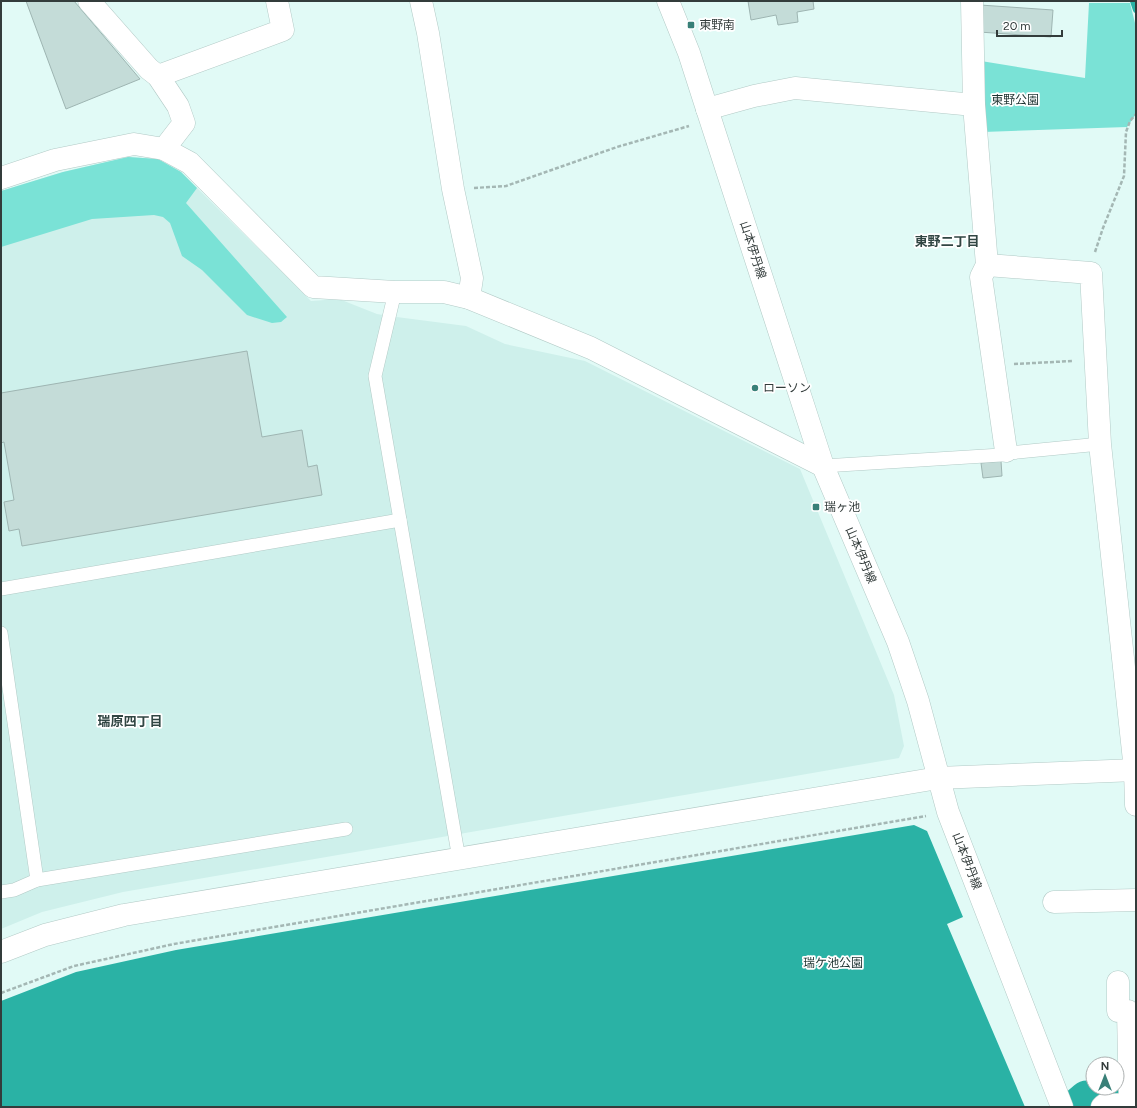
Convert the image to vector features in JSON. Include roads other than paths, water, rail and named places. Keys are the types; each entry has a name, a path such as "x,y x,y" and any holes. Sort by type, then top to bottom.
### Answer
{"street":[{"path":"89,1 149,69 158,76 178,106 184,123 164,149"},
{"path":"158,76 283,30 277,1"},
{"path":"421,1 428,32 453,189 472,278 469,298"},
{"name":"山本伊丹線","path":"668,1 688,53 709,115 823,466 898,642 918,701 948,812 1062,1107"},
{"path":"972,1 974,106 987,265 981,277 1006,451"},
{"path":"709,115 754,96 795,88 974,106"},
{"path":"1,178 55,160 134,144 164,149 190,163 313,287 395,292 444,292 469,298 591,348 823,466"},
{"path":"987,265 1091,273 1100,444 1136,770 1136,805"},
{"path":"1,952 45,935 124,915 938,778 1136,770"},
{"path":"1054,902 1136,900"},
{"path":"1102,1107 1104,1105 1132,1101 1128,1011 1118,1011 1118,982"}],"lane":[{"path":"395,292 375,376 459,859"},
{"path":"823,466 1001,455 1006,451 1009,453 1100,444"},
{"path":"1,589 400,520"},
{"path":"1,633 37,880"},
{"path":"1,892 14,890 37,880 346,829"}],"waterway":[{"path":"1133,1 1136,10"},
{"path":"1080,1107 1087,1100 1136,1099"}],"place":[{"name":"東野南","path":"691,25"},
{"name":"ローソン","path":"755,388"},
{"name":"瑞ヶ池","path":"816,507"}],"district":[{"name":"東野二丁目","path":"947,241"},
{"name":"瑞原四丁目","path":"130,721"}],"park label":[{"name":"東野公園","path":"1015,100"},
{"name":"瑞ケ池公園","path":"833,963"}]}
